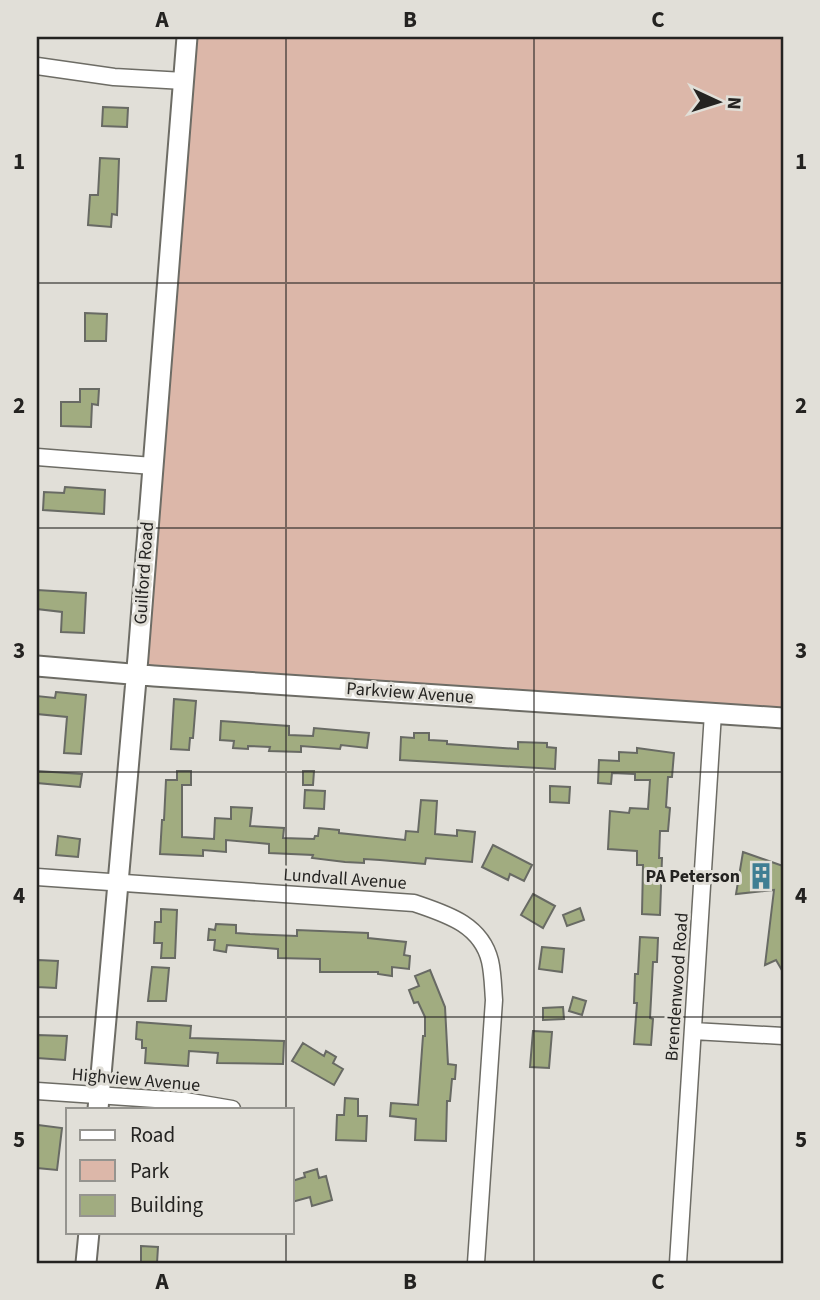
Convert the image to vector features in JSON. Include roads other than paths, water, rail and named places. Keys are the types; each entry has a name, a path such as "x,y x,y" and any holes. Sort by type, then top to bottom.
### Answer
{"street":[{"name":"Guilford Road","path":"98,1102 136,675 187,37"},
{"path":"37,66 114,77 184,81"},
{"path":"37,457 153,466"},
{"name":"Parkview Avenue","path":"37,666 783,718"},
{"name":"Brendenwood Road","path":"678,1263 713,713"},
{"name":"Lundvall Avenue","path":"37,877 414,903 451,915 478,935 490,960 494,1000 476,1263"},
{"path":"693,1031 783,1036"},
{"name":"Highview Avenue","path":"37,1091 98,1102 185,1101 226,1108"},
{"path":"86,1263 89,1234"}],"place":[{"name":"PA Peterson","path":"761,876"}]}
